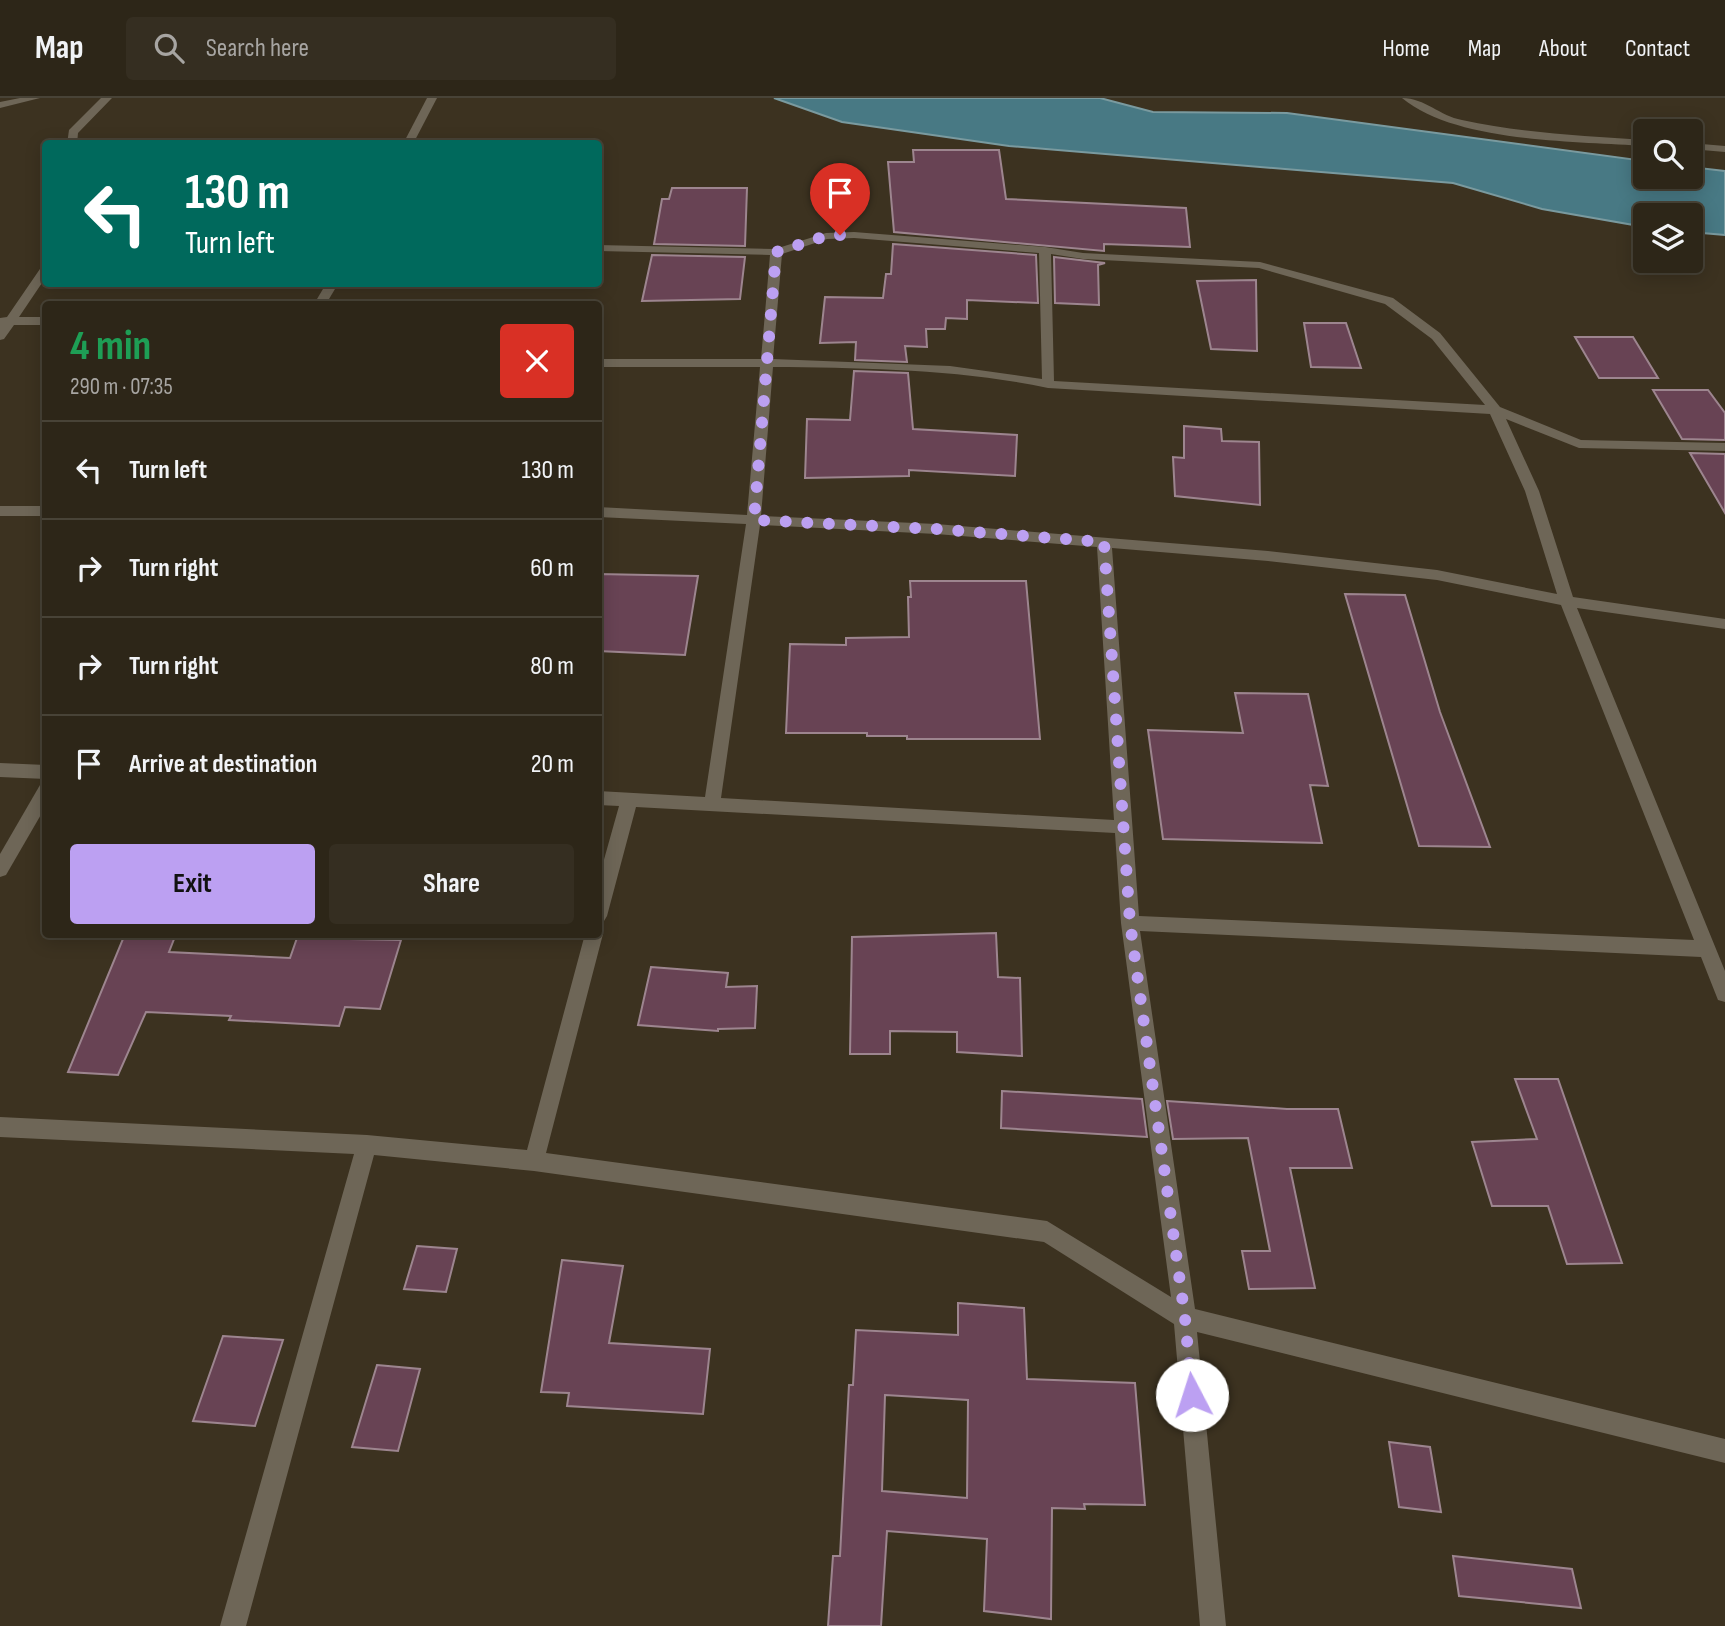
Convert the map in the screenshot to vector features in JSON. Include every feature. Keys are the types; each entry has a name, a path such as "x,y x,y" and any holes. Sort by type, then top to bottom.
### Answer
{"street":[{"path":"0,105 35,98"},
{"path":"72,140 73,132 107,98"},
{"path":"410,140 432,98"},
{"path":"1407,98 1455,122 1520,134 1633,142"},
{"path":"1703,147 1725,149"},
{"path":"602,248 776,252 826,236 854,234 1045,250 1083,256 1260,265 1389,301 1436,336 1495,410 1532,491 1567,601 1725,994"},
{"path":"1045,250 1048,384"},
{"path":"712,805 754,520 776,252"},
{"path":"0,336 6,321 42,273"},
{"path":"6,321 42,321"},
{"path":"602,363 768,362 956,368 1004,374 1048,384 1495,410 1579,444 1725,447"},
{"path":"0,511 42,511"},
{"path":"602,512 936,529 1268,556 1437,575 1567,601 1725,624"},
{"path":"1104,542 1130,923 1185,1318 1213,1626"},
{"path":"0,770 42,772"},
{"path":"0,870 42,797"},
{"path":"602,798 1124,827"},
{"path":"602,901 629,800"},
{"path":"1130,923 1707,949"},
{"path":"534,1161 593,938"},
{"path":"0,1127 368,1144 534,1161 1047,1232 1185,1318 1725,1451"},
{"path":"233,1626 368,1144"}],"water":[{"path":"774,98 1100,98 1153,112 1287,113 1633,159 1633,189 1703,189 1703,168 1725,171 1725,235 1703,233 1703,203 1633,203 1633,225 1542,209 1453,183 1009,146 842,122"}],"building":[{"path":"913,150 999,150 1006,199 1186,208 1190,247 1104,244 1104,251 894,232 888,162 914,162"},
{"path":"672,188 747,188 745,246 654,244 662,199 669,199"},
{"path":"893,244 1036,255 1038,303 967,300 967,319 946,318 945,329 926,329 927,347 905,346 907,362 855,360 856,342 820,343 825,297 883,298 886,274 891,274"},
{"path":"652,255 745,257 740,299 642,301"},
{"path":"1054,257 1105,263 1098,265 1099,305 1055,303"},
{"path":"1256,280 1257,351 1211,349 1197,281"},
{"path":"1304,323 1346,323 1361,368 1311,367"},
{"path":"1575,337 1633,337 1658,378 1599,378"},
{"path":"854,371 908,373 913,429 1017,435 1015,476 909,470 909,476 805,478 807,419 850,420"},
{"path":"1653,390 1708,390 1725,413 1725,440 1682,439"},
{"path":"1184,426 1221,429 1222,441 1259,442 1260,505 1175,496 1173,457 1184,458"},
{"path":"1690,453 1725,454 1725,513"},
{"path":"602,574 698,576 685,655 602,651"},
{"path":"910,581 1026,581 1040,739 907,739 907,736 867,736 867,733 786,733 790,644 846,645 846,638 909,637"},
{"path":"1345,594 1405,595 1440,712 1490,847 1419,846"},
{"path":"1235,693 1308,694 1328,786 1310,785 1322,843 1163,839 1148,730 1243,733"},
{"path":"996,933 998,977 1020,978 1022,1056 957,1052 957,1032 890,1031 890,1054 850,1054 852,937"},
{"path":"123,938 174,938 169,952 290,958 297,938 401,940 380,1009 345,1007 339,1026 229,1020 231,1016 146,1012 118,1075 68,1072"},
{"path":"651,967 728,973 726,987 757,986 755,1028 718,1031 638,1025"},
{"path":"1515,1079 1558,1079 1622,1263 1567,1264 1548,1206 1492,1206 1472,1142 1537,1139"},
{"path":"1002,1091 1142,1099 1147,1137 1001,1128"},
{"path":"1167,1101 1287,1109 1338,1109 1352,1168 1290,1168 1315,1288 1249,1289 1242,1251 1270,1251 1248,1138 1173,1139"},
{"path":"417,1246 457,1249 446,1292 404,1289"},
{"path":"562,1260 623,1266 609,1343 710,1349 703,1414 567,1406 569,1393 541,1392"},
{"path":"958,1303 1024,1308 1027,1379 1135,1383 1145,1505 1084,1504 1085,1509 1052,1508 1051,1619 984,1611 987,1539 887,1531 881,1626 828,1626 833,1556 840,1556 849,1385 853,1385 856,1330 958,1335","holes":["885,1395 968,1400 967,1498 882,1491"]},
{"path":"223,1336 283,1340 255,1426 193,1421"},
{"path":"377,1365 420,1369 398,1451 352,1447"},
{"path":"1389,1442 1430,1447 1441,1512 1399,1507"},
{"path":"1453,1556 1572,1569 1581,1608 1459,1596"}],"route":[{"path":"840,235 826,236 776,252 754,520 936,529 1104,542 1130,923 1185,1318 1192,1395"}]}
